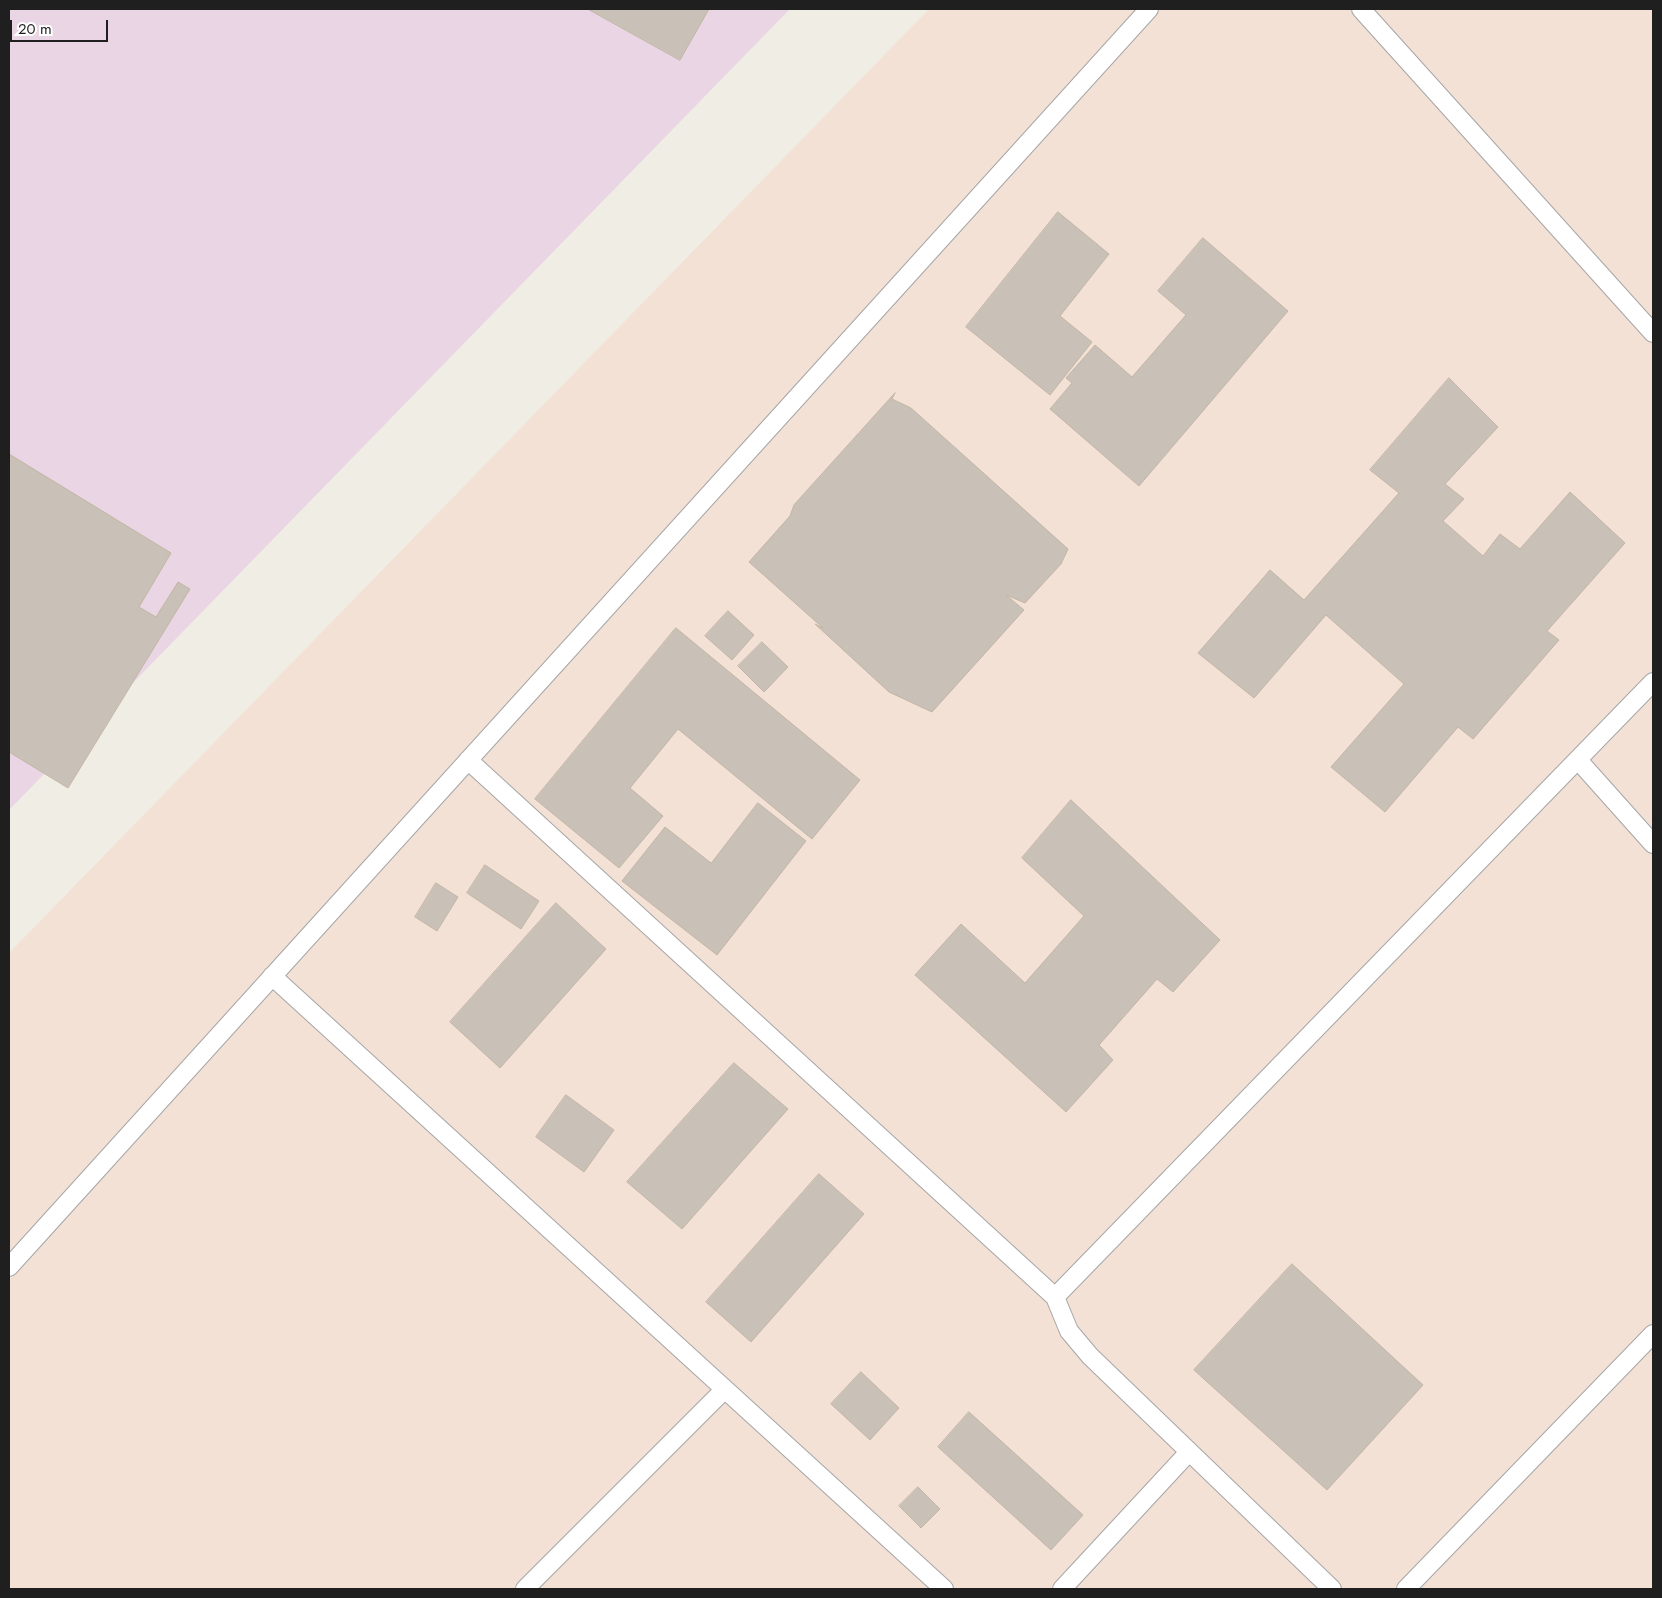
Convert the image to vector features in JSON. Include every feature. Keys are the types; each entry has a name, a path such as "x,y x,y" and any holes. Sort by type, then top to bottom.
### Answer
{"lane":[{"path":"9,1267 1149,9"},
{"path":"1361,9 1653,333"},
{"path":"1055,1297 1653,682"},
{"path":"468,760 1055,1297 1069,1331 1090,1356 1332,1589"},
{"path":"1578,760 1653,844"},
{"path":"272,976 944,1589"},
{"path":"1406,1589 1653,1334"},
{"path":"525,1589 725,1389"},
{"path":"1062,1589 1189,1452"}],"shaded area":[{"path":"9,9 790,9 9,810"},
{"path":"929,9 1653,9 1653,1589 9,1589 9,953"}],"building":[{"path":"588,9 709,9 680,60"},
{"path":"1058,212 1109,254 1060,316 1092,342 1050,395 966,327"},
{"path":"1203,238 1288,311 1139,486 1050,409 1072,383 1066,378 1095,345 1132,377 1186,315 1158,291"},
{"path":"1449,378 1498,427 1445,484 1464,499 1443,521 1483,556 1500,534 1520,549 1570,492 1625,543 1547,631 1559,640 1473,739 1458,727 1385,812 1331,767 1404,684 1326,615 1254,698 1198,653 1270,570 1304,600 1399,493 1370,470"},
{"path":"895,393 892,399 911,408 1068,549 1061,564 1025,603 1006,595 1024,610 932,712 889,692 815,624 823,628 749,562 790,516 794,505"},
{"path":"9,454 171,553 139,607 156,617 178,582 190,589 68,788 9,752"},
{"path":"728,611 754,635 732,660 705,636"},
{"path":"676,628 860,780 812,839 678,729 630,788 663,816 619,868 535,799"},
{"path":"762,642 788,667 764,692 738,666"},
{"path":"1071,800 1220,940 1173,992 1157,979 1099,1045 1113,1060 1066,1112 915,975 961,924 1025,983 1084,916 1022,858"},
{"path":"758,803 806,841 717,955 622,881 665,827 711,863"},
{"path":"485,865 539,901 521,929 467,893"},
{"path":"436,883 458,897 437,931 415,917"},
{"path":"556,903 606,949 500,1068 450,1022"},
{"path":"734,1063 788,1109 682,1229 627,1182"},
{"path":"566,1095 614,1130 584,1172 536,1137"},
{"path":"819,1174 864,1214 751,1342 706,1302"},
{"path":"1292,1264 1423,1385 1327,1490 1194,1370"},
{"path":"861,1372 899,1408 870,1440 831,1404"},
{"path":"969,1412 1083,1515 1051,1550 938,1447"},
{"path":"918,1487 940,1509 921,1528 899,1506"}]}
